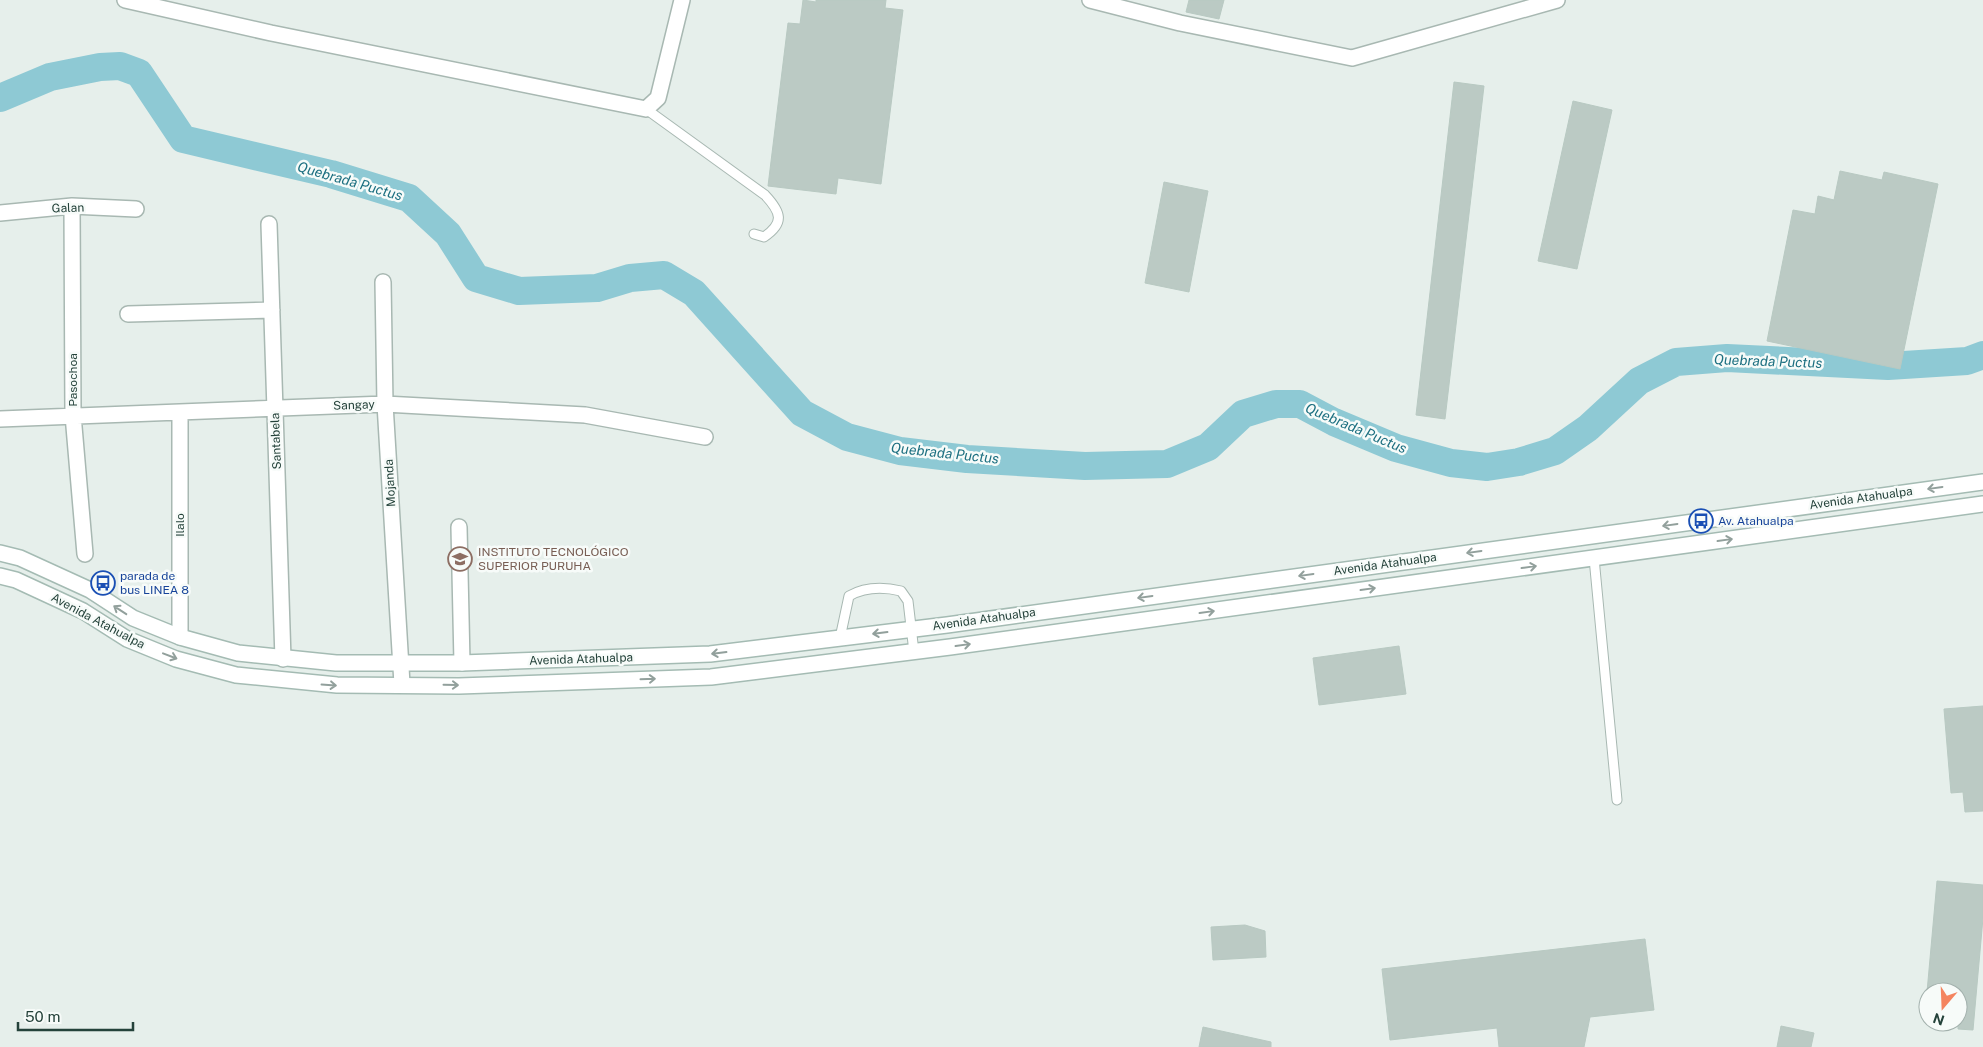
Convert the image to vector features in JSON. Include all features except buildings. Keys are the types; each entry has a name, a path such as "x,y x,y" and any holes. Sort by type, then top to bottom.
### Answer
{"main road":[{"path":"125,0 271,33 646,109 658,98 682,0"},
{"path":"1090,0 1180,23 1352,58 1557,0"},
{"name":"Galan","path":"0,212 72,206 136,209"},
{"name":"Pasochoa","path":"72,206 73,415 85,554"},
{"name":"Santabela","path":"269,224 283,659"},
{"name":"Mojanda","path":"383,282 385,404 402,684"},
{"path":"128,314 272,310"},
{"name":"Sangay","path":"0,419 73,415 180,414 385,404 585,414 705,437"},
{"name":"Ilalo","path":"180,414 180,637"},
{"name":"Avenida Atahualpa","path":"0,553 20,558 90,590 133,618 180,637 238,653 336,663 400,661 462,663 710,654 1069,608 1983,482"},
{"name":"Avenida Atahualpa","path":"0,576 16,580 84,611 127,639 176,659 227,673 282,682 337,685 402,684 458,686 712,677 914,652 1983,504"},
{"path":"1691,522 1693,544"},
{"path":"459,527 462,663"},
{"path":"1278,579 1281,602"},
{"path":"1069,608 1072,630"},
{"path":"829,662 833,639"},
{"path":"621,657 622,680"}],"lane":[{"path":"646,109 765,195 775,205 779,218 775,229 764,237 754,234"},
{"path":"1594,558 1617,800"},
{"path":"833,639 849,596 859,590 888,588 902,591 908,601 914,652"}],"waterway":[{"name":"Quebrada Puctus","path":"0,98 50,77 100,67 120,66 139,73 183,139 331,174 409,198 448,234 476,278 519,291 597,288 630,278 664,275 694,293 802,413 847,437 900,451 967,459 1085,466 1167,464 1208,447 1243,414 1276,404 1300,404 1334,422 1396,448 1451,463 1487,467 1519,462 1555,451 1588,428 1639,381 1676,362 1727,358 1888,366 1967,361 1983,355"}],"place":[{"name":"Av. Atahualpa","path":"1701,521"},
{"name":"INSTITUTO TECNOLÓGICO SUPERIOR PURUHA","path":"460,559"},
{"name":"parada de bus LINEA 8","path":"103,583"}]}
